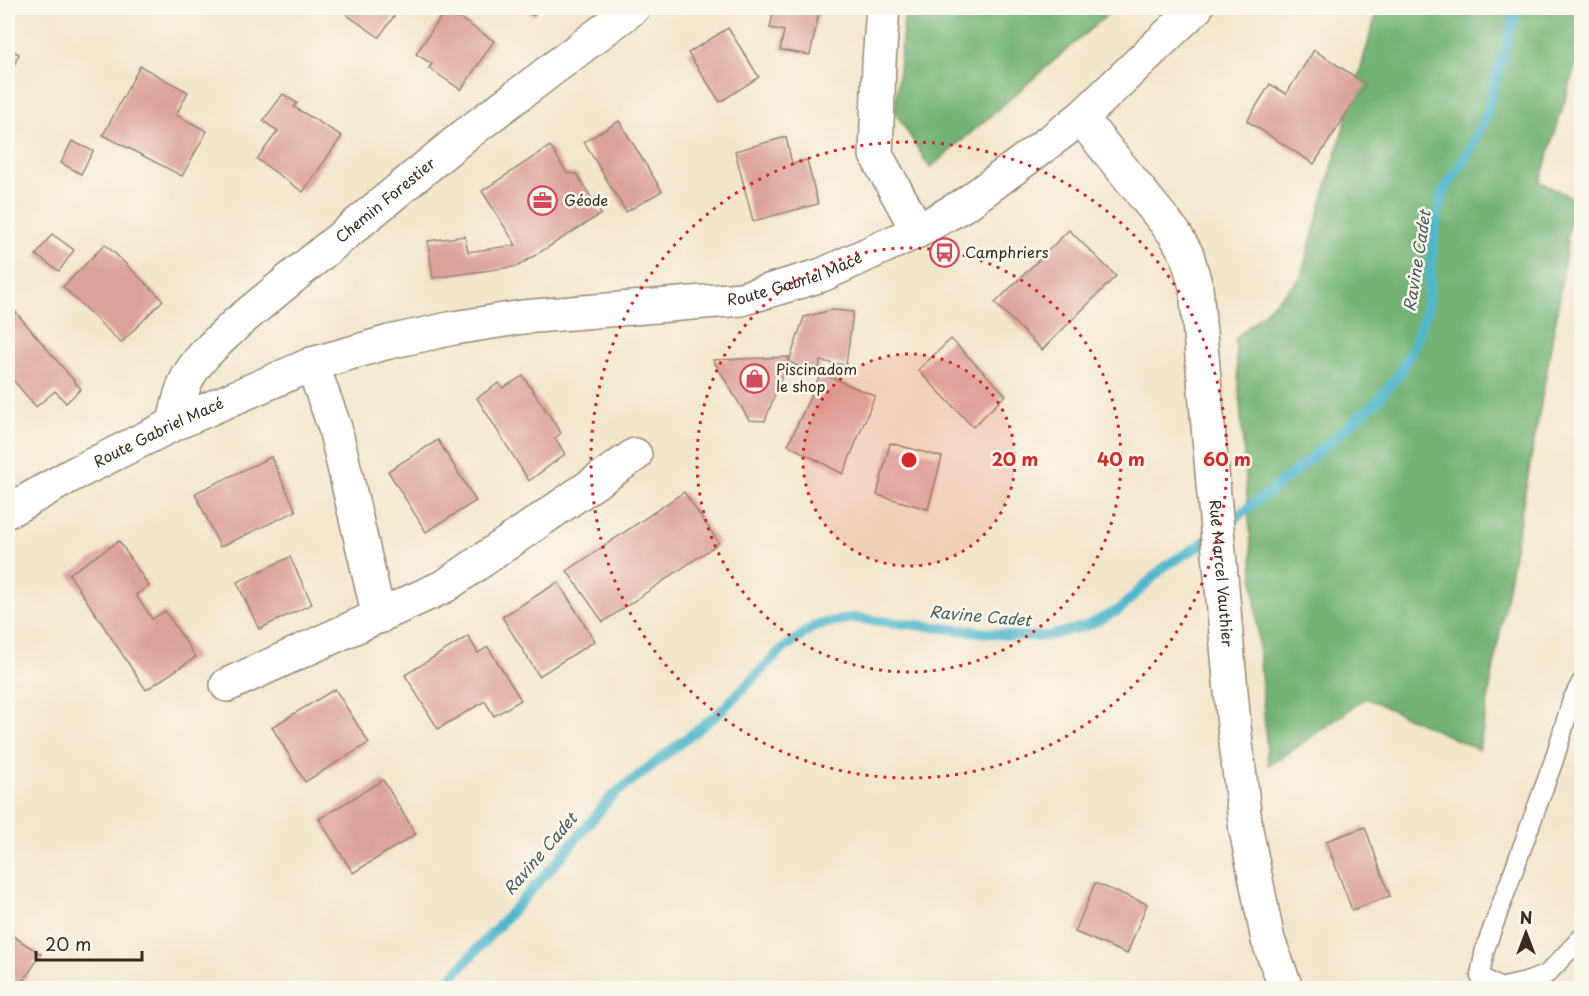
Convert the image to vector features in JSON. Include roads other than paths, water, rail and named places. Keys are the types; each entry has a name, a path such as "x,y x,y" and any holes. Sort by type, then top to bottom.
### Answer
{"street":[{"name":"Chemin Forestier","path":"174,424 187,378 206,353 237,323 464,136 633,8"},
{"path":"883,8 876,155 918,231"},
{"name":"Route Gabriel Macé","path":"8,512 70,476 174,424 312,364 411,337 454,328 523,317 741,299 822,274 918,231 967,203 1081,118 1196,8"},
{"name":"Rue Marcel Vauthier","path":"1081,118 1175,234 1187,255 1196,287 1234,726 1246,830 1268,940 1286,988"},
{"path":"312,364 334,428 379,617"},
{"path":"227,685 446,586 635,455"}],"lane":[{"path":"1581,681 1572,700 1554,760 1485,949 1480,976 1500,988 1547,974 1581,937"}],"waterway":[{"name":"Ravine Cadet","path":"442,988 555,864 611,797 719,713 779,652 816,625 852,618 1016,636 1048,636 1089,625 1119,610 1165,566 1199,546 1297,470 1376,402 1401,372 1415,343 1427,309 1434,232 1444,190 1463,162 1484,122 1510,31 1519,8"}],"place":[{"name":"Géode","path":"543,201"},
{"name":"Camphriers","path":"944,253"},
{"name":"Piscinadom le shop","path":"755,379"}]}
